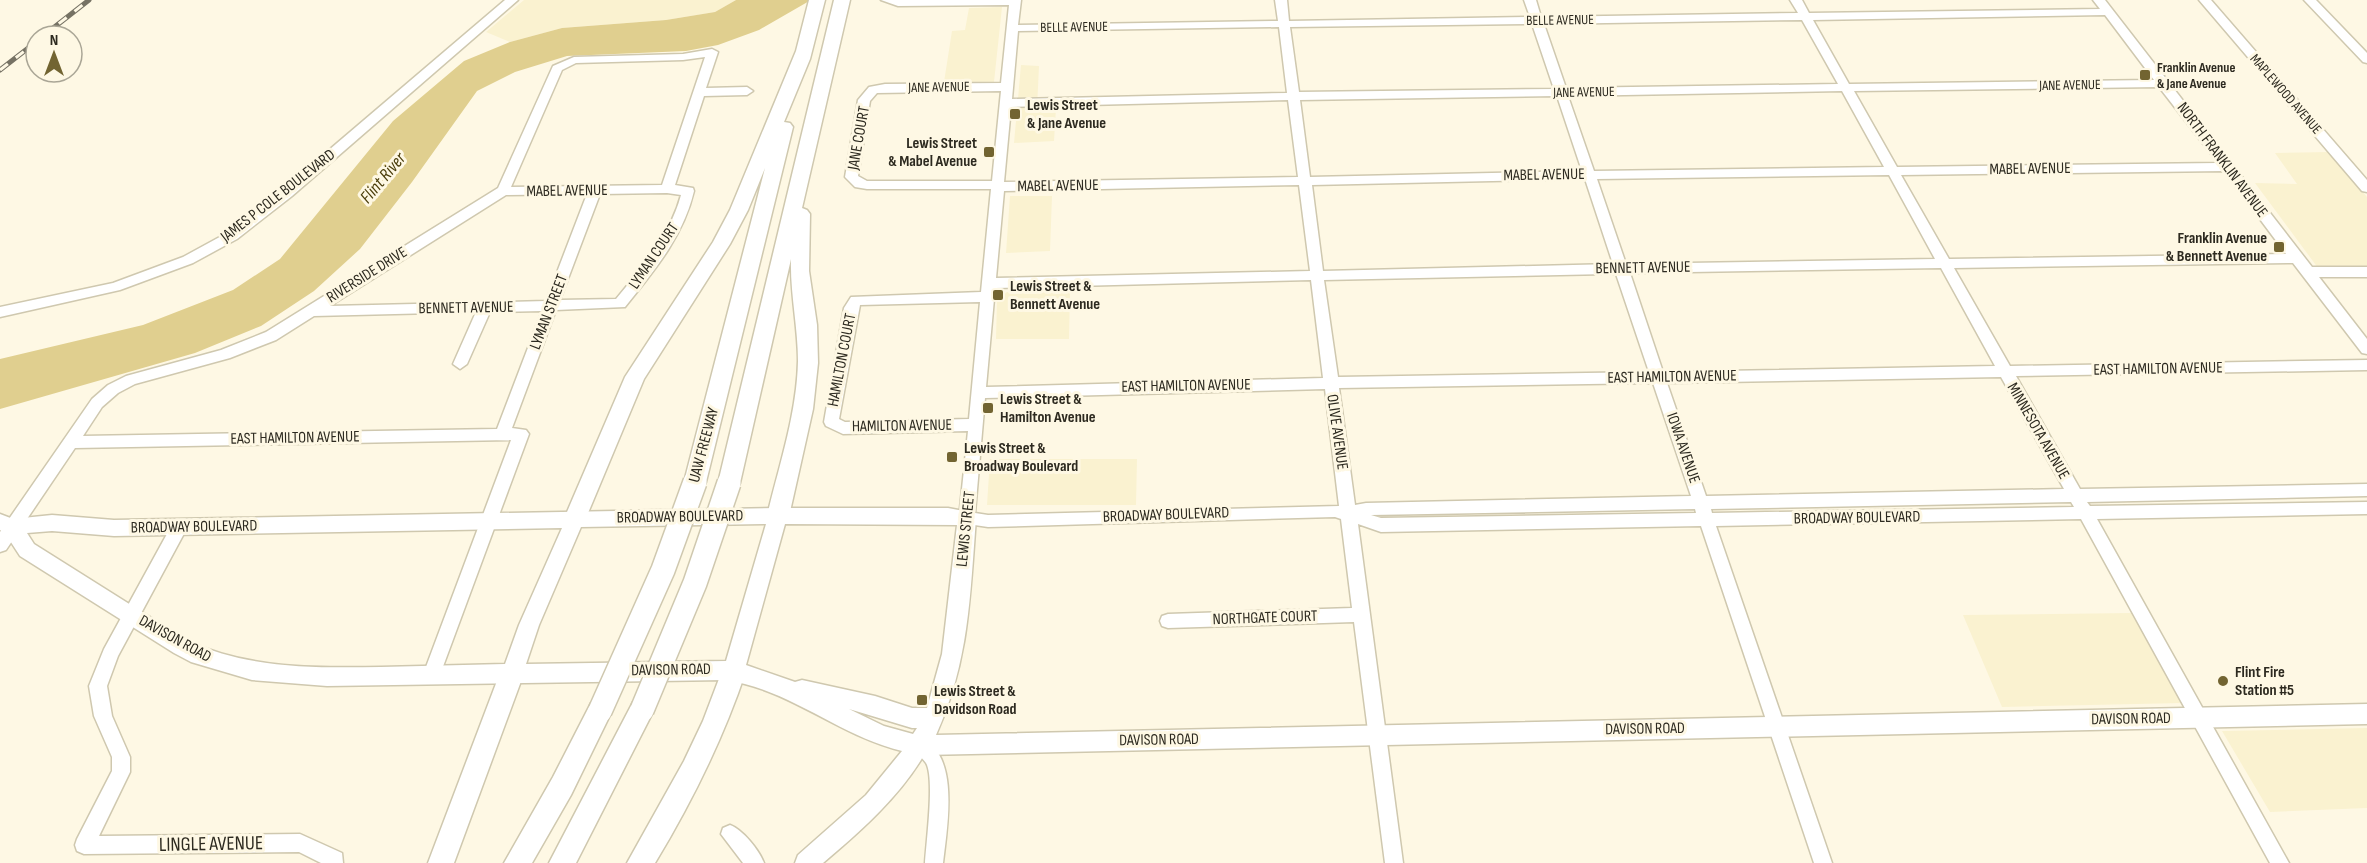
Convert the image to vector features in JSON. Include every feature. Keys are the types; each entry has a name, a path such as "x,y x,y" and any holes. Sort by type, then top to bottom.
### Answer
{"highway":[{"name":"UAW FREEWAY","path":"518,863 562,786 600,711 660,579 695,482 817,0"},
{"name":"UAW FREEWAY","path":"561,863 642,710 699,573 729,483 841,6"},
{"path":"574,519 635,377 721,244 739,210 807,39"},
{"path":"778,516 803,409 808,363 807,325 800,272 804,163"},
{"path":"640,863 692,771 734,671"},
{"path":"441,863 512,673"}],"main road":[{"name":"BROADWAY BOULEVARD","path":"6,524 52,523 90,528 179,528 778,516 967,518"},
{"path":"734,671 778,516"},
{"name":"LEWIS STREET","path":"806,863 872,806 897,777 934,718 944,691 952,658 967,518"},
{"path":"512,673 529,625 574,519"},
{"name":"DAVISON ROAD","path":"6,524 27,550 130,614 201,657 246,671 316,677 709,669 734,671 774,682 862,728 896,742 919,745 2367,714"},
{"path":"774,682 875,706 912,718 934,718"}],"street":[{"name":"JAMES P COLE BOULEVARD","path":"0,312 115,287 188,260 232,236 287,193 512,0"},
{"path":"886,0 898,3 1015,1"},
{"name":"OLIVE AVENUE","path":"1281,0 1394,863"},
{"name":"IOWA AVENUE","path":"1530,0 1824,863"},
{"name":"MINNESOTA AVENUE","path":"1796,0 2280,863"},
{"name":"NORTH FRANKLIN AVENUE","path":"2099,0 2367,349"},
{"name":"MAPLEWOOD AVENUE","path":"2205,0 2367,188"},
{"path":"2310,0 2367,60"},
{"name":"LEWIS STREET","path":"967,518 1015,1"},
{"name":"BELLE AVENUE","path":"1012,28 1284,22 2108,12"},
{"path":"503,191 557,68 565,63 585,58 683,57 712,52 667,189"},
{"name":"JANE AVENUE","path":"1005,103 1293,96 2163,83"},
{"name":"JANE AVENUE","path":"873,90 1007,87"},
{"name":"JANE COURT","path":"860,184 851,177 864,100 873,90"},
{"path":"698,92 747,91"},
{"name":"MABEL AVENUE","path":"860,184 997,186 1305,179 2229,167"},
{"name":"MABEL AVENUE","path":"503,191 667,189"},
{"name":"LYMAN COURT","path":"620,304 671,236 686,206 688,191 667,189"},
{"name":"LYMAN STREET","path":"502,434 595,190"},
{"name":"RIVERSIDE DRIVE","path":"0,545 6,524 97,403 113,389 131,380 225,354 271,336 503,191"},
{"name":"BENNETT AVENUE","path":"856,300 988,290 1316,274 2297,258"},
{"path":"2309,272 2367,272"},
{"name":"HAMILTON COURT","path":"831,422 851,308 856,300"},
{"name":"BENNETT AVENUE","path":"312,311 620,304"},
{"path":"460,364 485,307"},
{"name":"EAST HAMILTON AVENUE","path":"978,393 1330,383 2367,365"},
{"name":"HAMILTON AVENUE","path":"831,422 843,428 975,425"},
{"name":"EAST HAMILTON AVENUE","path":"69,442 521,434 487,521"},
{"name":"BROADWAY BOULEVARD","path":"1348,513 1366,509 2367,490"},
{"path":"1522,506 1527,524"},
{"name":"BROADWAY BOULEVARD","path":"967,518 988,520 1335,511 1382,525 1527,524 2367,508"},
{"path":"432,675 487,521"},
{"path":"130,614 179,528"},
{"name":"LINGLE AVENUE","path":"130,614 110,654 98,686 103,716 121,757 121,772 84,845 300,843 335,860"},
{"name":"NORTHGATE COURT","path":"1168,621 1363,615"},
{"path":"919,745 933,759 937,774 938,823 934,863"},
{"path":"730,834 755,863"}],"shaded area":[{"path":"524,0 736,0 715,12 666,20 562,28 510,42 486,32"},
{"path":"1002,7 994,82 944,82 952,31 965,30 969,8"},
{"path":"1021,65 1039,66 1037,108 1056,108 1054,141 1014,143"},
{"path":"2329,152 2367,197 2367,268 2318,268 2255,183 2297,184 2275,153"},
{"path":"1010,196 1052,196 1050,251 1006,253"},
{"path":"1070,291 1069,339 996,339 997,300 1007,292"},
{"path":"990,459 1137,459 1136,505 987,505"},
{"path":"2132,613 2183,703 2002,707 1963,615"},
{"path":"2367,728 2367,808 2270,812 2222,731"}],"water":[{"name":"Flint River","path":"736,0 811,0 759,30 718,45 686,51 567,56 515,72 477,91 412,182 360,249 314,291 261,326 195,353 0,409 0,359 143,325 233,290 280,259 393,121 464,61 510,42 562,28 666,20 715,12"}],"railway":[{"path":"58,24 89,0"},
{"path":"0,70 24,51"}],"place":[{"name":"Franklin Avenue & Jane Avenue","path":"2145,75"},
{"name":"Lewis Street & Jane Avenue","path":"1015,114"},
{"name":"Lewis Street & Mabel Avenue","path":"989,152"},
{"name":"Franklin Avenue & Bennett Avenue","path":"2279,247"},
{"name":"Lewis Street & Bennett Avenue","path":"998,295"},
{"name":"Lewis Street & Hamilton Avenue","path":"988,408"},
{"name":"Lewis Street & Broadway Boulevard","path":"952,457"},
{"name":"Flint Fire Station #5","path":"2223,681"},
{"name":"Lewis Street & Davidson Road","path":"922,700"}]}
